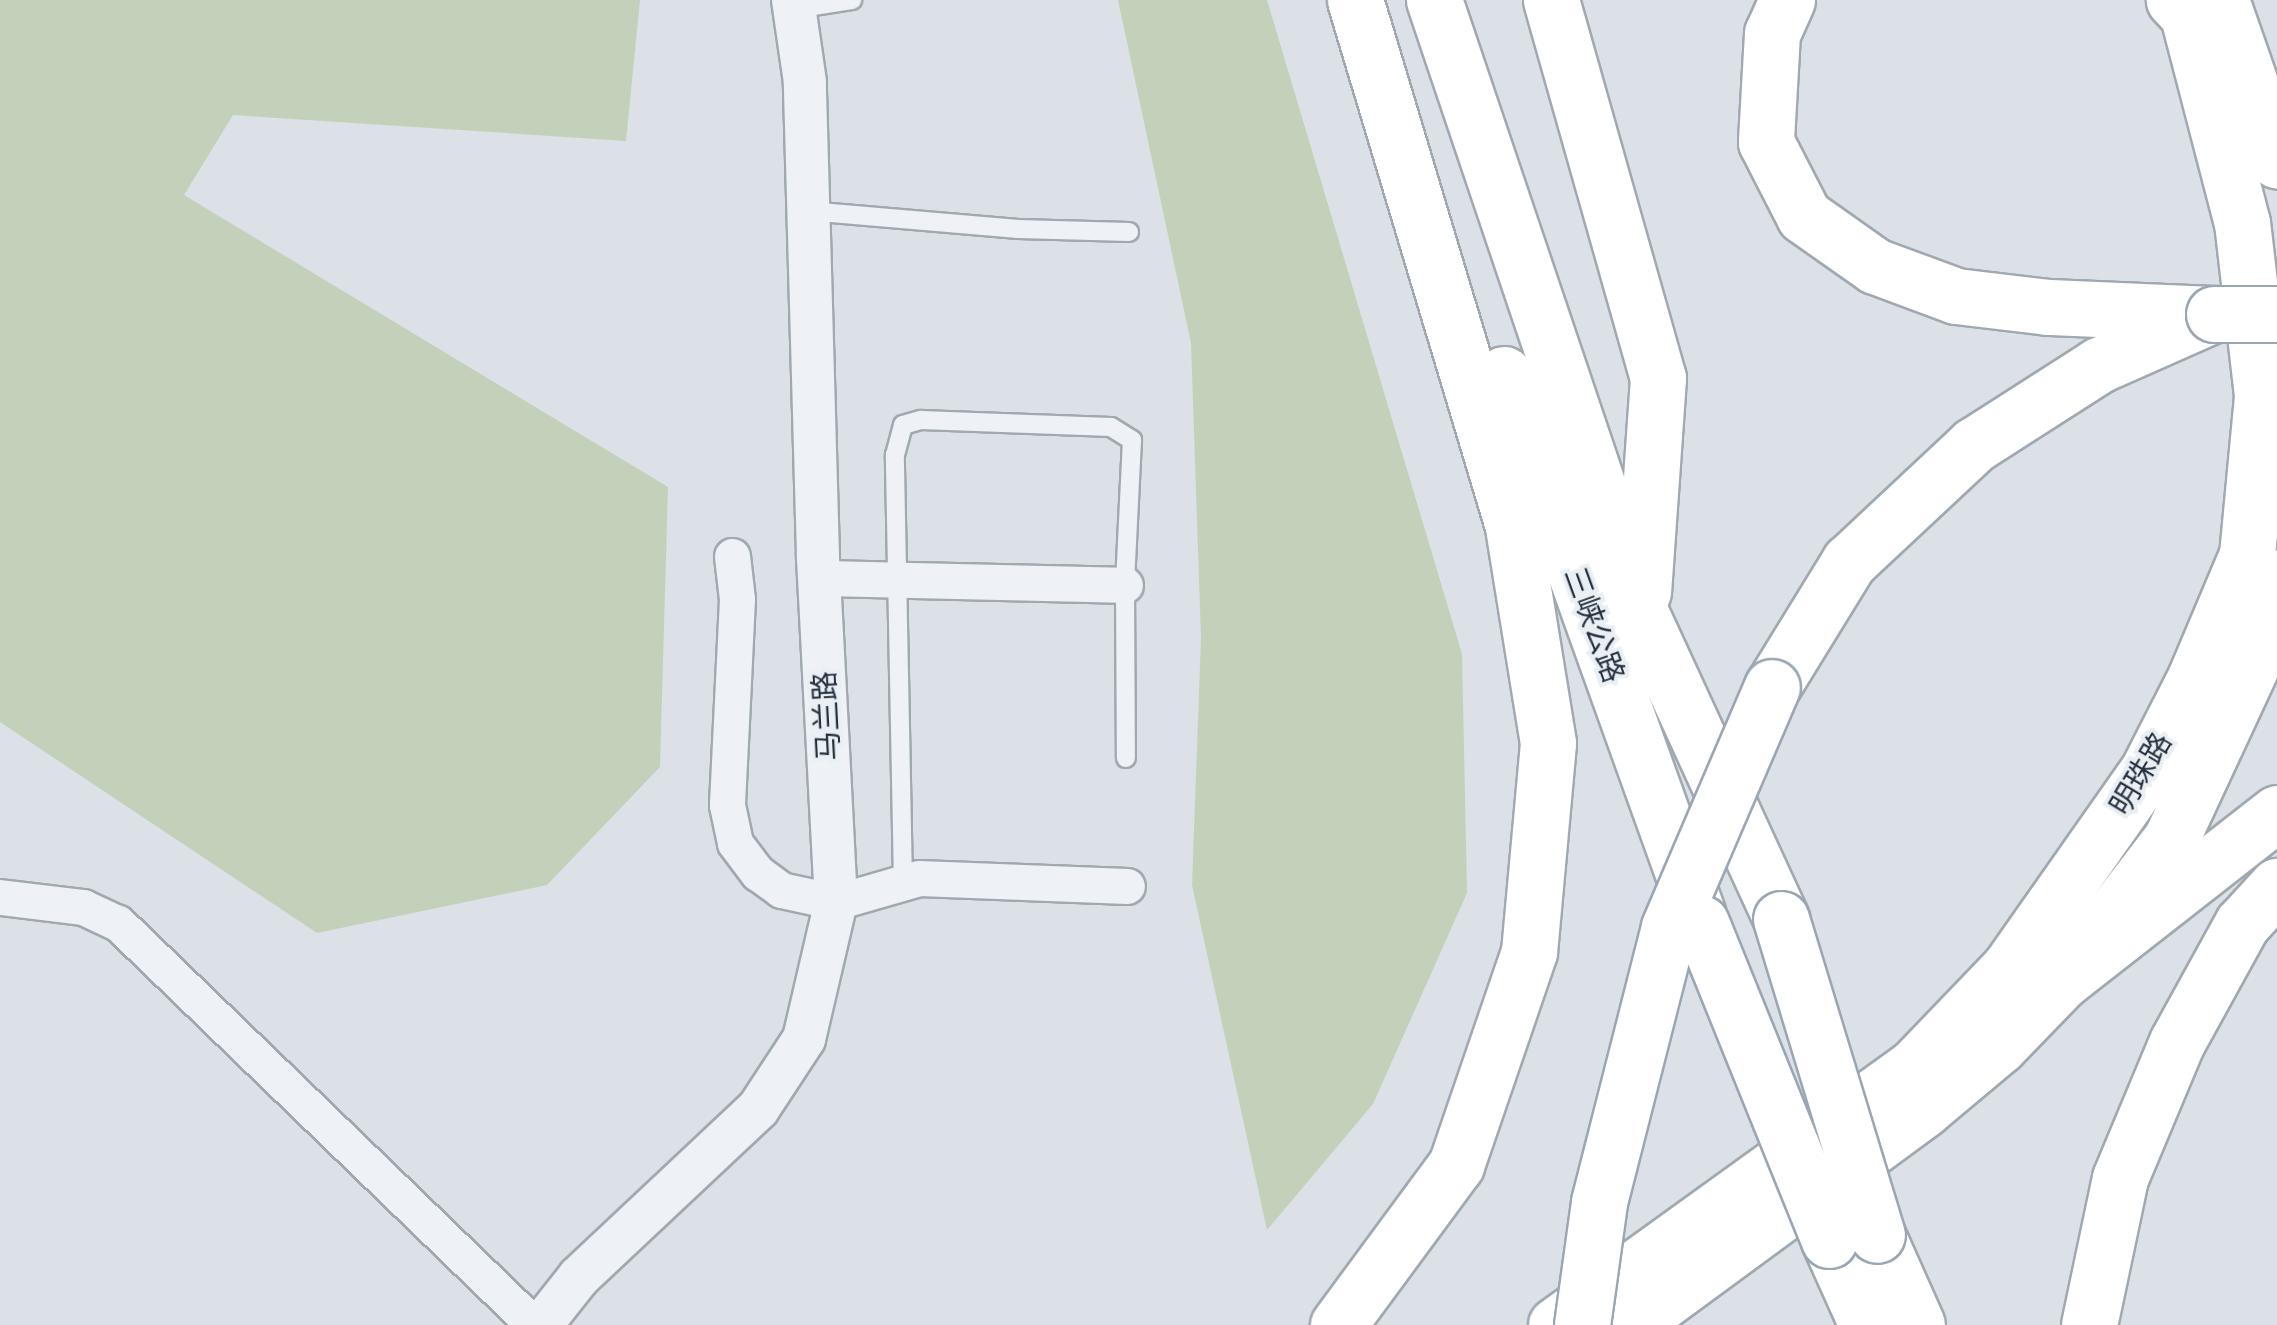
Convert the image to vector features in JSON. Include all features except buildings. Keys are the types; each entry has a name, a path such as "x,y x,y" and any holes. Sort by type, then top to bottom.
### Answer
{"main road":[{"path":"1338,1325 1456,1165 1529,952 1548,743 1514,526 1355,0"},
{"name":"三峡公路","path":"1385,0 1507,382 1701,923 1853,1238"},
{"name":"三峡公路","path":"1434,0 1641,614 1781,919 1853,1238"},
{"path":"1552,0 1658,378 1641,614"},
{"path":"1788,0 1772,33 1766,142 1804,216 1875,266 1956,296 2048,307 2277,314"},
{"path":"2191,4 2277,161"},
{"name":"明珠路","path":"1556,1325 1916,1066 2009,968 2147,772 2195,678 2247,555 2262,396 2242,223 2191,4"},
{"path":"1582,1325 1599,1202 1670,926 1772,688 1849,562 1974,445 2098,366 2214,314"},
{"path":"1630,1325 1925,1108 1999,1046 2062,981 2171,840 2270,626 2277,578"},
{"path":"2062,981 2277,813"},
{"path":"2090,1325 2120,1178 2177,1042 2242,924 2277,886"},
{"path":"1842,1325 1853,1238"},
{"path":"1853,1238 1867,1325"},
{"path":"1853,1238 1917,1325"}],"street":[{"name":"马兰路","path":"538,1325 579,1277 758,1109 804,1039 836,902 820,578 804,82 794,5"},
{"path":"732,556 738,599 727,805 735,843 758,873 781,890 836,902 919,878 1128,886"},
{"path":"820,578 1125,584"},
{"path":"0,897 83,908 118,923 538,1325"}],"lane":[{"path":"794,5 852,0"},
{"path":"808,211 1018,229 1129,232"},
{"path":"903,884 895,455 904,426 921,420 1112,427 1132,440 1125,584 1126,758"}],"green space":[{"path":"0,0 640,0 626,141 233,115 184,195 668,487 660,767 547,885 317,933 0,722"},
{"path":"1118,0 1267,0 1462,654 1467,893 1373,1104 1267,1230 1192,885 1201,638 1191,343"}]}
